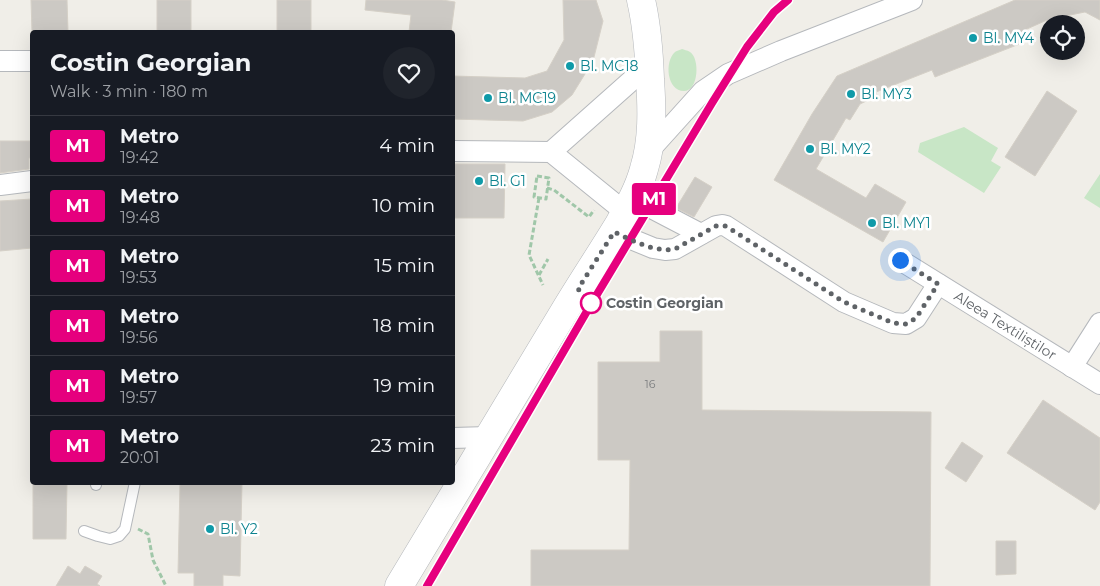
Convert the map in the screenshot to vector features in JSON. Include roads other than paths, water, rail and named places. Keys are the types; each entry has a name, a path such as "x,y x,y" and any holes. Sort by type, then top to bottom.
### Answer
{"main road":[{"path":"399,586 624,214 640,181 648,152 652,112 650,64 641,0"}],"street":[{"path":"648,152 703,91 728,74 781,51 912,0"},
{"path":"0,61 30,61"},
{"path":"551,152 650,64"},
{"path":"455,151 551,152 604,195 624,214 701,234"},
{"path":"0,185 30,182"},
{"name":"Aleea Textiliștilor","path":"624,214 653,248 665,250 675,249 716,226 726,226 844,302 893,323 906,324 916,318 938,284"},
{"name":"Aleea Textiliștilor","path":"900,260 1100,384"},
{"name":"Aleea Textiliștilor","path":"1072,367 1100,322"},
{"path":"455,438 488,438"}],"lane":[{"path":"84,531 110,539 119,536 125,530 134,485"}],"metro line":[{"name":"M1","path":"427,586 590,306 712,103 747,47 774,12 788,0"}],"place":[{"name":"Bl. MY4","path":"973,38"},
{"name":"Bl. MC18","path":"570,66"},
{"name":"Bl. MY3","path":"851,94"},
{"name":"Bl. MC19","path":"488,98"},
{"name":"Bl. MY2","path":"810,149"},
{"name":"Bl. G1","path":"479,181"},
{"name":"Bl. MY1","path":"872,223"},
{"name":"Costin Georgian","path":"591,303"},
{"name":"Bl. Y2","path":"210,529"}]}
